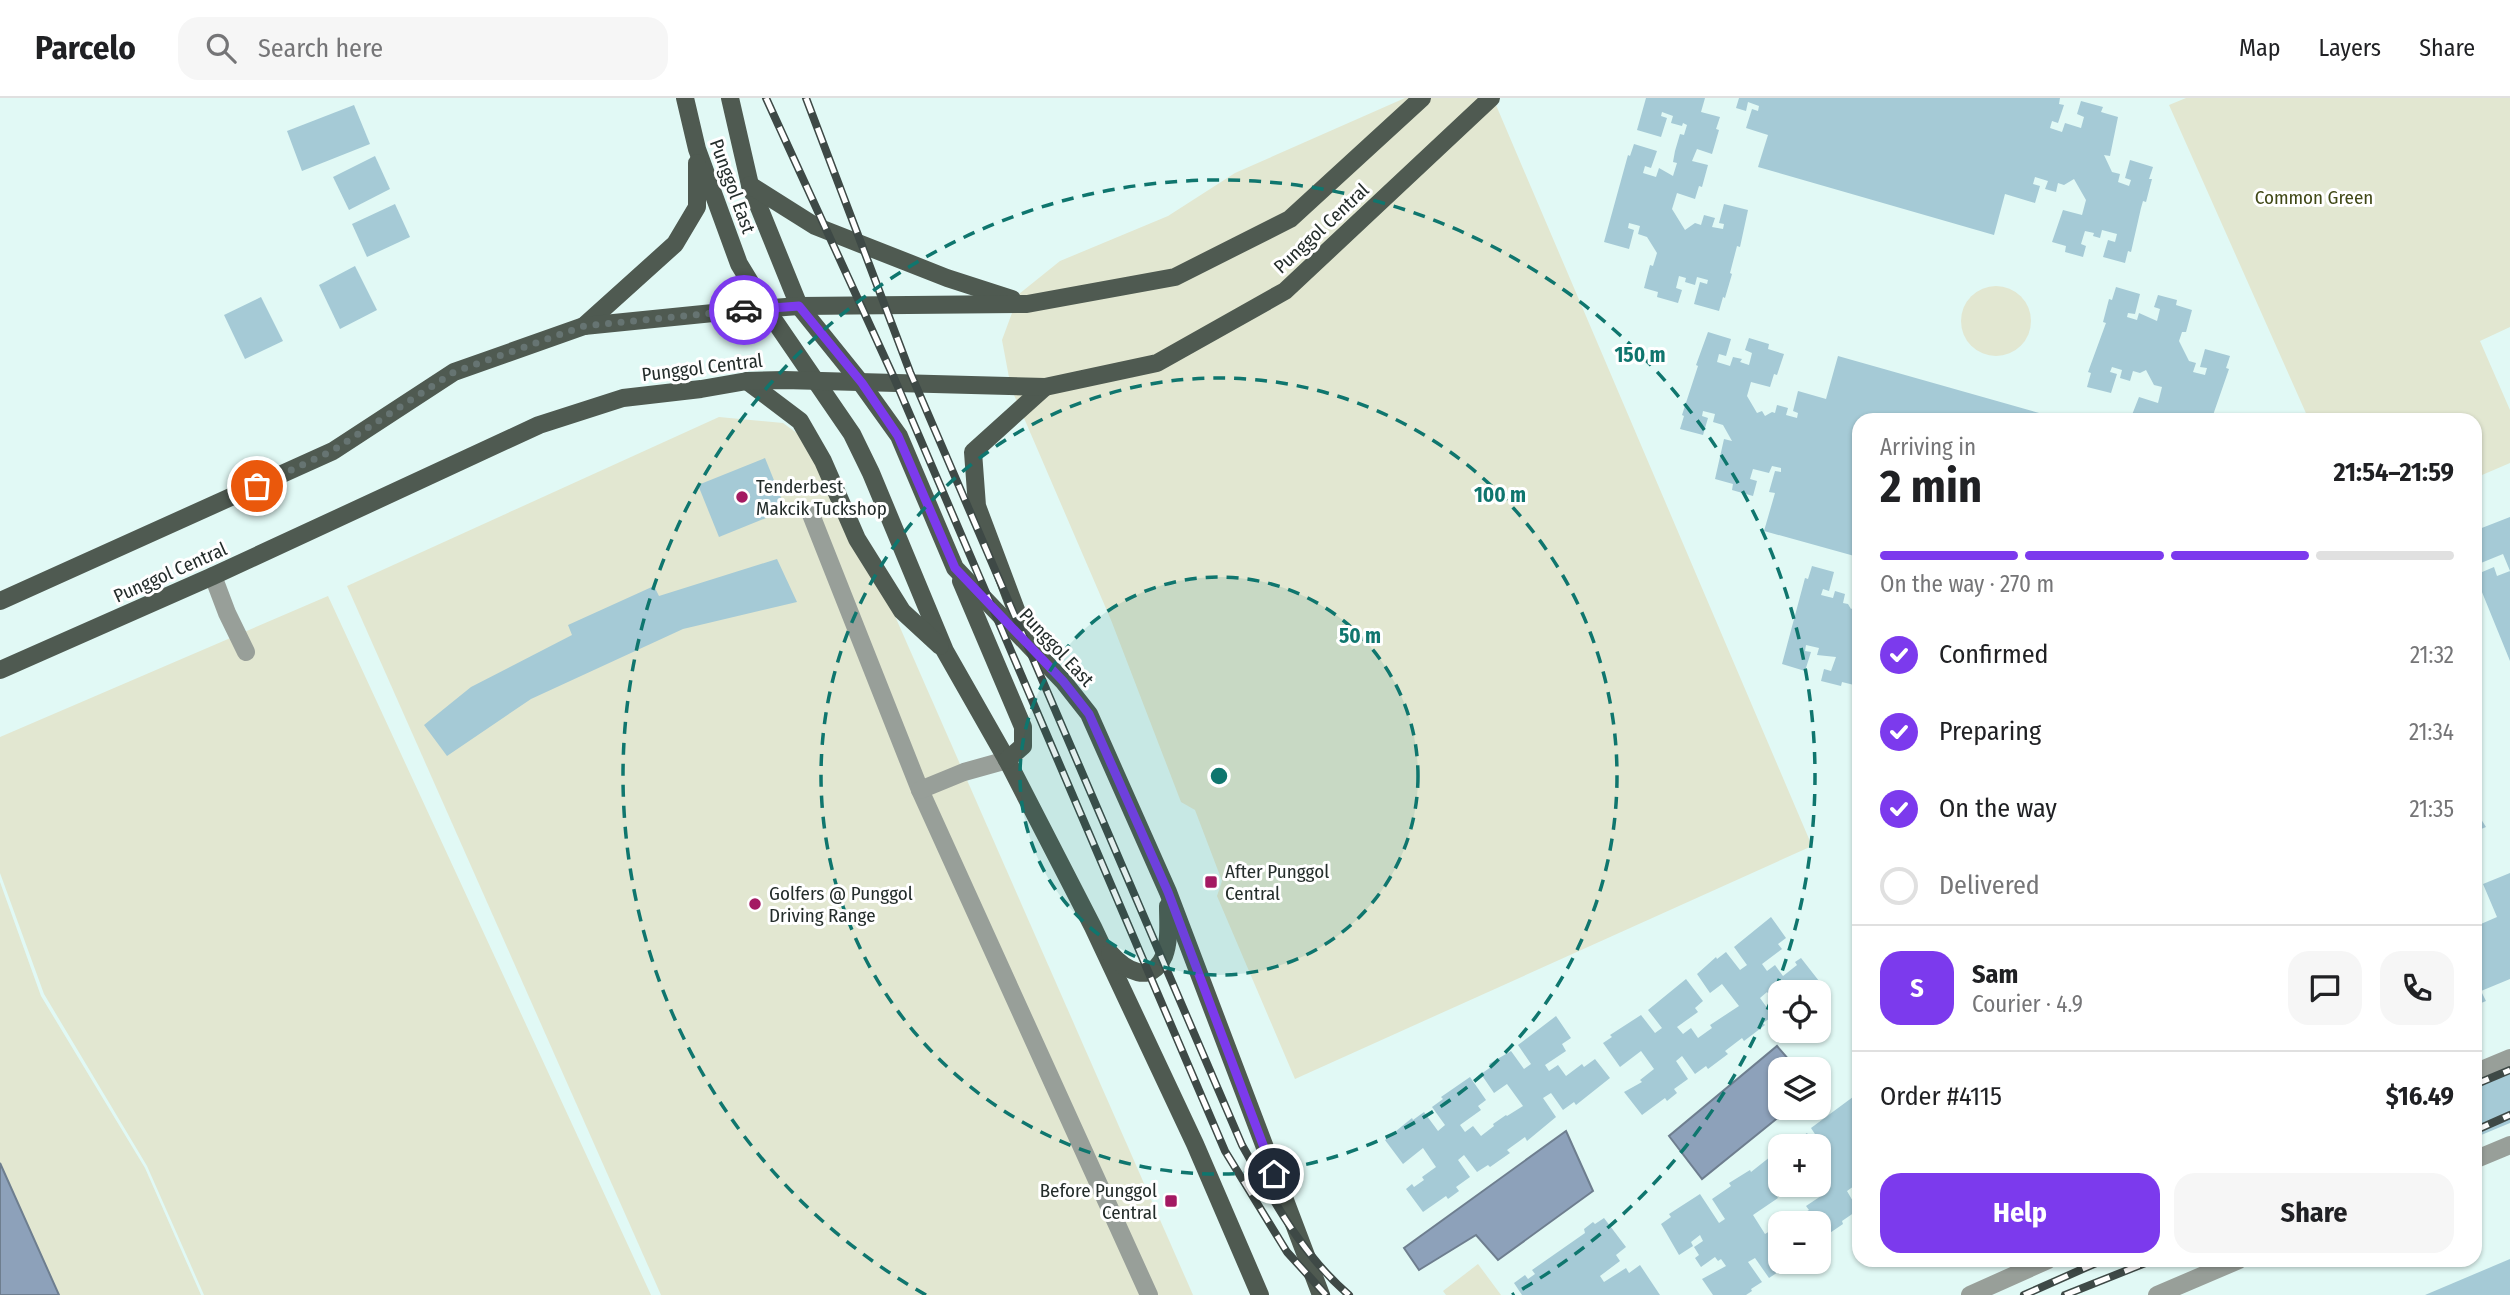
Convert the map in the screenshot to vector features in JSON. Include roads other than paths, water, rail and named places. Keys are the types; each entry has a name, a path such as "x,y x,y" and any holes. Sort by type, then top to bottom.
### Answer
{"main road":[{"name":"Punggol East","path":"685,98 696,149 739,264 767,310 852,434 872,473 945,650 1007,760 1093,927 1195,1144 1260,1295"},
{"name":"Punggol East","path":"730,98 750,185 799,306 862,383 898,436 955,568 1063,681 1089,714 1168,892 1321,1295"},
{"name":"Punggol Central","path":"0,601 332,451 454,372 584,326 799,306 1027,304 1175,277 1290,219 1422,98"},
{"name":"Punggol Central","path":"0,670 213,576 539,425 624,397 747,381 1045,387 1157,363 1285,290 1491,98"},
{"path":"584,326 675,244 697,206 696,149"},
{"path":"750,185 815,226 947,278 1027,304"},
{"path":"747,381 800,421 823,461 857,539 902,611 945,650"},
{"path":"1030,649 977,506 973,452 1045,387"},
{"path":"955,568 1023,727 1023,746 1007,760"},
{"path":"1093,927 1112,955 1128,971 1144,973 1154,969 1163,957 1169,935 1168,892"}],"street":[{"path":"810,512 920,790 1149,1295"},
{"path":"213,576 246,652"},
{"path":"920,790 964,772 1007,760"},
{"path":"2482,1070 2510,1058"},
{"path":"2482,1156 2510,1144"},
{"path":"1970,1295 2032,1267"},
{"path":"2157,1295 2223,1267"}],"water":[{"path":"1777,1046 1787,1057 1768,1057 1768,1120 1775,1120 1702,1179 1669,1136"},
{"path":"1566,1131 1593,1191 1498,1260 1476,1235 1419,1270 1404,1248"},
{"path":"0,1163 59,1295 0,1295"}],"railway":[{"path":"766,98 895,380 1225,1151 1287,1252 1326,1295"},
{"path":"806,98 910,372 1242,1145 1302,1244 1349,1295"},
{"path":"2482,1082 2510,1070"},
{"path":"2482,1127 2510,1115"},
{"path":"2024,1295 2087,1267"},
{"path":"2065,1295 2135,1267"}],"place":[{"name":"Tenderbest Makcik Tuckshop","path":"742,497"},
{"name":"After Punggol Central","path":"1211,882"},
{"name":"Golfers @ Punggol Driving Range","path":"755,904"},
{"name":"Before Punggol Central","path":"1171,1201"}],"park label":[{"name":"Common Green","path":"2314,197"}]}
